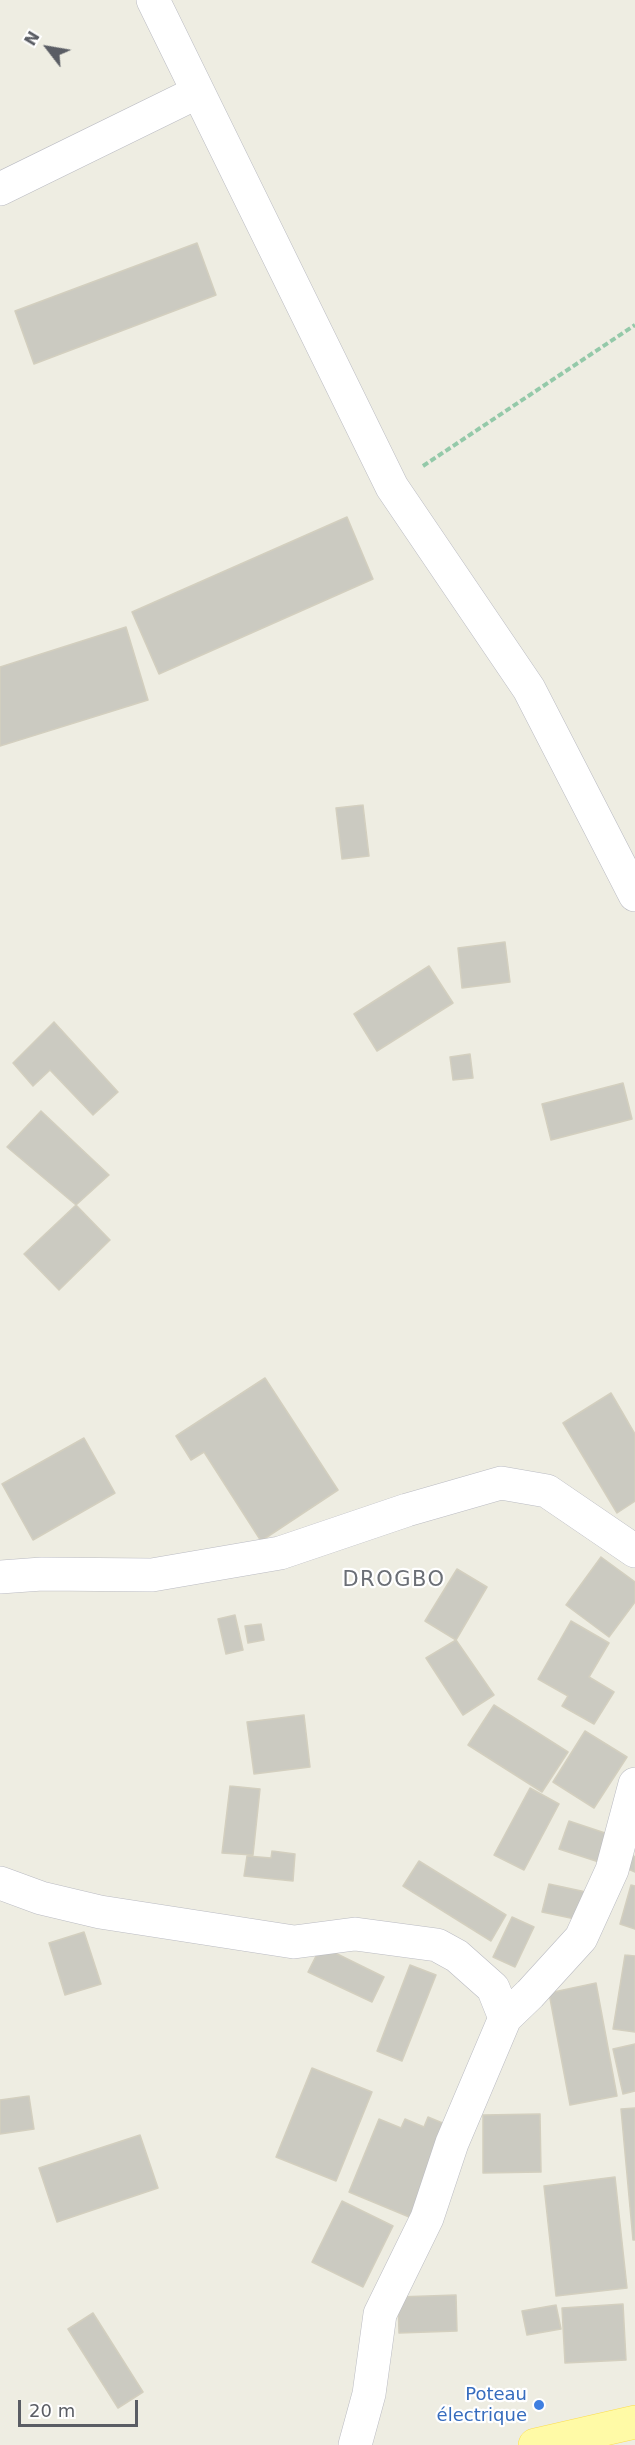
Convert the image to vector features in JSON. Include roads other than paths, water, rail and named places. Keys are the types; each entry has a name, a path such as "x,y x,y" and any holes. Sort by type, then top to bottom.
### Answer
{"main road":[{"path":"535,2445 635,2422"}],"street":[{"path":"153,0 392,487 530,689 635,895"},
{"path":"0,189 198,92"},
{"path":"0,1577 42,1574 152,1575 280,1553 406,1510 501,1483 547,1491 635,1551"},
{"path":"356,2445 369,2394 380,2314 426,2218 452,2143 505,2018 581,1938 612,1870 635,1784"},
{"path":"0,1883 41,1898 100,1912 294,1942 355,1934 437,1945 457,1956 493,1988 505,2018"}],"place":[{"name":"Poteau électrique","path":"539,2405"}],"district":[{"name":"DROGBO","path":"394,1581"}]}
